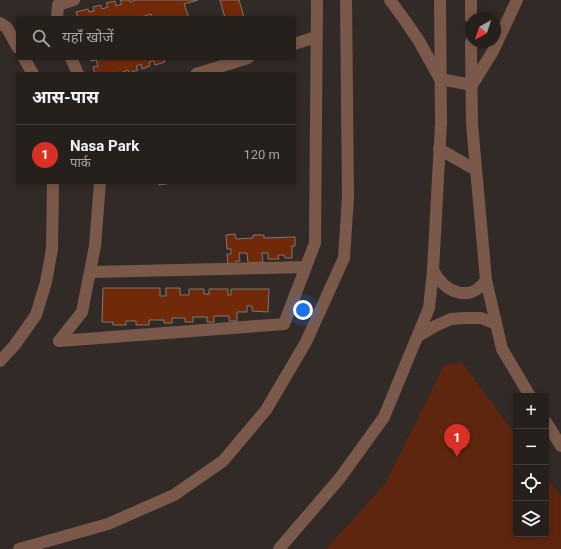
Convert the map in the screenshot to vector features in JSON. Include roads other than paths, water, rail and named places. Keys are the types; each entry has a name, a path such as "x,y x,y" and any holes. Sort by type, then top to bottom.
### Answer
{"street":[{"path":"57,16 58,5 74,0"},
{"path":"100,184 95,246 82,312 59,341 284,324 315,243 317,0"},
{"path":"19,549 108,524 174,495 223,461 266,410 306,342 344,258 348,197 346,0"},
{"path":"390,0 411,28 440,79 472,85"},
{"path":"279,549 340,478 384,417 429,308 433,270 441,122 440,0"},
{"path":"471,0 471,12"},
{"path":"472,85 493,51 517,0"},
{"path":"0,23 7,28 16,44"},
{"path":"296,43 316,37"},
{"path":"471,48 472,124 486,280 502,349 528,393"},
{"path":"25,60 32,72"},
{"path":"72,60 77,72"},
{"path":"202,72 242,60"},
{"path":"439,149 476,170"},
{"path":"0,361 14,346 36,315 46,282 52,249 53,184"},
{"path":"90,272 306,267"},
{"path":"433,270 435,275 450,290 459,293 475,291 482,286 486,280"},
{"path":"418,336 451,319 481,318 496,324"},
{"path":"549,427 561,446"}],"place":[{"name":"Nasa Park","path":"457,457"}]}
